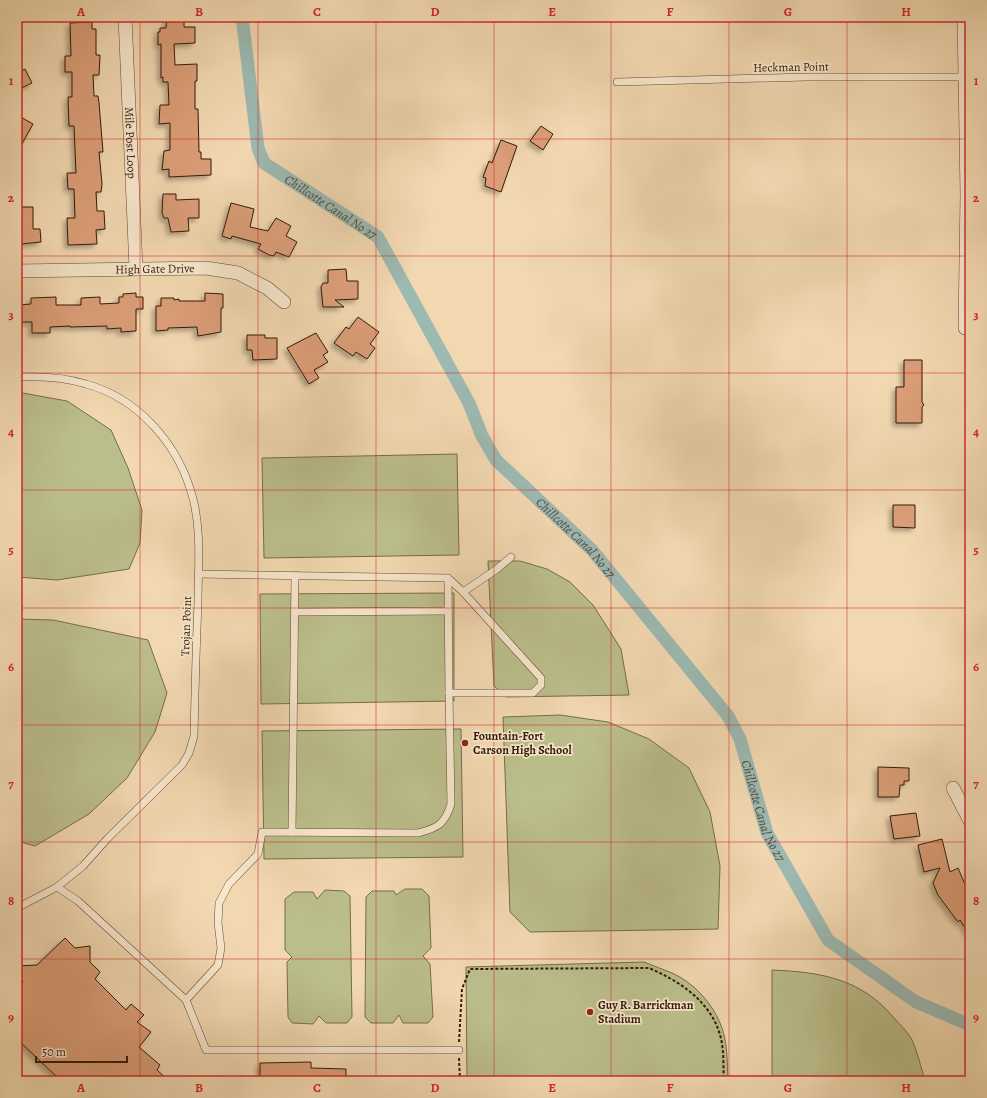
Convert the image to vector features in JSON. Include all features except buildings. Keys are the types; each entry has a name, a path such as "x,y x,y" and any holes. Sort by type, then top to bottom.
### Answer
{"street":[{"name":"Mile Post Loop","path":"125,17 136,268"},
{"path":"964,17 967,194 965,328"},
{"name":"High Gate Drive","path":"17,271 206,268 238,273 267,288 284,302"},
{"path":"953,788 970,821"}],"lane":[{"name":"Heckman Point","path":"617,82 806,77 965,77"},
{"name":"Trojan Point","path":"17,377 37,376 86,384 120,399 148,420 175,453 182,466 192,496 197,526 198,574 194,736 189,754 182,765 108,838 83,866 57,887 17,908"},
{"path":"463,592 497,569 511,557"},
{"path":"198,574 448,578 463,592 541,678 541,685 533,692 449,692"},
{"path":"292,832 295,575"},
{"path":"186,1000 218,965 221,948 218,922 219,903 229,884 258,854 262,832 418,833 434,829 447,819 451,804 448,578"},
{"path":"295,612 448,610"},
{"path":"57,887 78,901 186,1000 206,1050 459,1050"}],"path":[{"path":"460,1081 459,1050 462,989 470,969 649,968 671,978 688,989 703,1004 715,1022 722,1043 724,1081"}],"green space":[{"path":"17,392 67,401 111,430 128,468 142,510 140,543 129,569 57,580 17,577"},
{"path":"457,454 459,555 264,558 262,458"},
{"path":"488,561 520,561 547,569 570,582 593,605 621,649 629,695 506,697 494,686"},
{"path":"454,593 454,701 261,704 260,594"},
{"path":"17,619 53,620 148,640 167,693 155,732 127,778 89,814 35,846 17,841"},
{"path":"560,715 608,722 649,739 689,768 710,812 720,866 718,929 530,932 510,912 503,717"},
{"path":"461,729 463,857 264,859 262,731"},
{"path":"405,889 422,889 429,896 431,948 423,956 430,964 433,1017 428,1023 403,1023 399,1015 393,1023 371,1023 365,1017 366,897 372,891 394,891 396,895"},
{"path":"325,890 344,891 350,896 352,1017 347,1023 326,1023 319,1016 313,1024 292,1023 288,1017 287,962 292,957 285,950 285,899 294,892 313,892 317,899"},
{"name":"Guy R. Barrickman Stadium","path":"644,962 672,973 687,982 701,994 717,1015 723,1030 727,1052 728,1081 467,1081 466,967"},
{"path":"772,970 808,973 840,980 855,986 869,995 882,1005 909,1035 917,1053 925,1081 772,1081"}],"waterway":[{"name":"Chillcotte Canal No 27","path":"242,17 258,148 264,163 378,237 469,403 482,436 496,460 592,550 728,716 740,739 767,833 828,940 916,1002 970,1025"}],"place":[{"name":"Fountain-Fort Carson High School","path":"465,743"},
{"name":"Guy R. Barrickman Stadium","path":"590,1012"}]}
